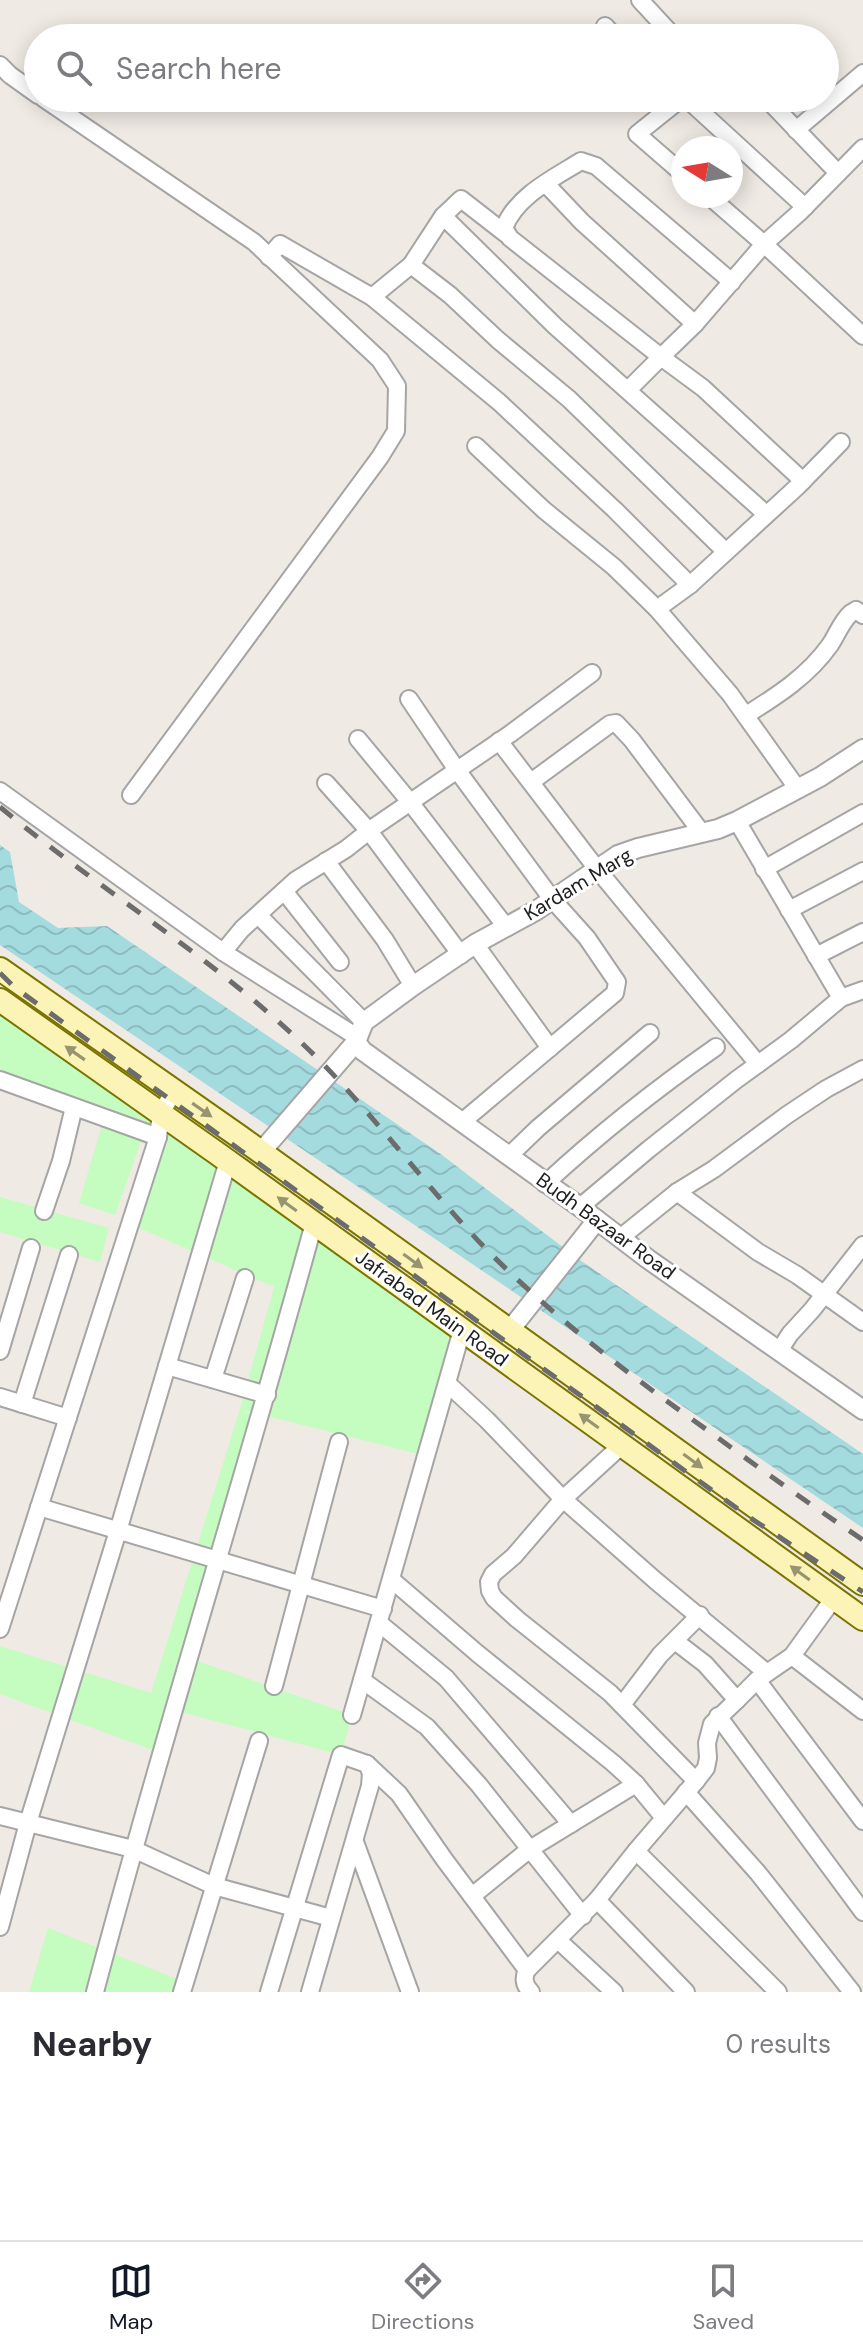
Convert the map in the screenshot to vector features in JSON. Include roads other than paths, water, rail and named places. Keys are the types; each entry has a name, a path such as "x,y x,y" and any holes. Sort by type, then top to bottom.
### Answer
{"main road":[{"name":"Jafrabad Main Road","path":"0,969 174,1090 863,1584"},
{"name":"Jafrabad Main Road","path":"0,1000 863,1619"}],"street":[{"path":"640,0 662,24"},
{"path":"0,65 24,85"},
{"path":"839,93 863,73"},
{"path":"64,112 254,242 380,360 397,386 396,431 380,457 131,795"},
{"path":"664,112 637,134 671,164"},
{"path":"695,112 805,207"},
{"path":"779,112 838,173"},
{"path":"796,130 817,112"},
{"path":"628,390 695,324 764,244 863,148"},
{"path":"506,234 504,228 512,212 581,161 589,162 732,282"},
{"path":"546,184 582,222 695,324"},
{"path":"372,297 411,265 443,216 461,199 703,388 803,481"},
{"path":"723,208 863,336"},
{"path":"443,216 555,326 766,514"},
{"path":"269,257 280,244 372,297 499,402 690,585"},
{"path":"411,265 569,399 725,551"},
{"path":"657,609 690,585 841,442"},
{"path":"476,446 544,510 614,567 657,609 746,715 797,788"},
{"path":"746,715 803,675 829,646 851,613 856,610 863,615"},
{"path":"223,952 242,929 296,880 346,849 592,673"},
{"path":"409,699 457,770 552,899 587,938 617,982 615,993 462,1122"},
{"path":"531,782 610,724 616,723 702,833"},
{"path":"358,739 506,927"},
{"path":"499,741 597,869 758,1064"},
{"name":"Kardam Marg","path":"261,1152 359,1034 413,986 468,949 618,855 737,821 820,777 863,749"},
{"path":"326,783 550,1048"},
{"path":"0,791 223,952 359,1034"},
{"path":"764,869 863,813"},
{"path":"737,821 841,998"},
{"path":"326,861 385,940 413,986"},
{"path":"789,910 863,871"},
{"path":"284,891 340,962"},
{"path":"258,915 359,1034"},
{"path":"816,956 863,932"},
{"path":"580,1207 841,998 863,990"},
{"path":"509,1156 650,1033"},
{"name":"Budh Bazaar Road","path":"359,1034 363,1051 863,1410"},
{"path":"545,1184 586,1146 664,1083 716,1047"},
{"path":"620,1238 677,1192 787,1115 863,1069"},
{"path":"0,1080 158,1137"},
{"path":"0,1629 158,1137 161,1114 174,1090"},
{"path":"44,1211 61,1161 74,1107"},
{"path":"0,1927 28,1823 228,1161"},
{"path":"677,1192 758,1252 863,1322"},
{"path":"510,1330 597,1220"},
{"path":"95,1992 133,1849 267,1395 314,1223"},
{"path":"779,1351 863,1245"},
{"path":"0,1351 31,1248"},
{"path":"22,1404 69,1255"},
{"path":"213,1379 245,1278"},
{"path":"352,1715 462,1330"},
{"path":"167,1366 267,1395"},
{"path":"448,1384 563,1499 656,1581 700,1615 762,1676 863,1821"},
{"path":"0,1397 68,1418"},
{"path":"274,1686 339,1442"},
{"path":"622,1445 563,1499 514,1556 493,1574 489,1582 490,1591 517,1619 622,1705 691,1786 852,1992"},
{"path":"39,1507 300,1584 381,1616 446,1678 571,1824"},
{"path":"392,1580 636,1784 664,1818"},
{"path":"531,1992 525,1983 527,1970 583,1916 706,1768 709,1732 718,1716 762,1676 792,1656 834,1598"},
{"path":"622,1705 651,1667 700,1615"},
{"path":"675,1641 705,1664 737,1700"},
{"path":"792,1656 863,1711"},
{"path":"362,1680 427,1727 479,1785 583,1916"},
{"path":"718,1716 863,1912"},
{"path":"182,1992 259,1741"},
{"path":"269,1992 341,1755 367,1764 399,1794 527,1970"},
{"path":"310,1992 370,1786 371,1773 367,1764"},
{"path":"472,1896 530,1849 636,1784"},
{"path":"0,1816 133,1849 214,1886 331,1918"},
{"path":"355,1842 410,1992"},
{"path":"636,1851 778,1992"},
{"path":"597,1900 686,1992"},
{"path":"559,1941 614,1992"}],"water":[{"path":"0,845 10,852 19,902 58,928 107,926 442,1155 577,1258 863,1454 863,1528 0,945"}],"railway":[{"path":"0,807 221,974 291,1033 344,1087 468,1230 520,1282 572,1327 653,1391 863,1540"},
{"path":"0,973 14,987 749,1517 863,1592"}]}
